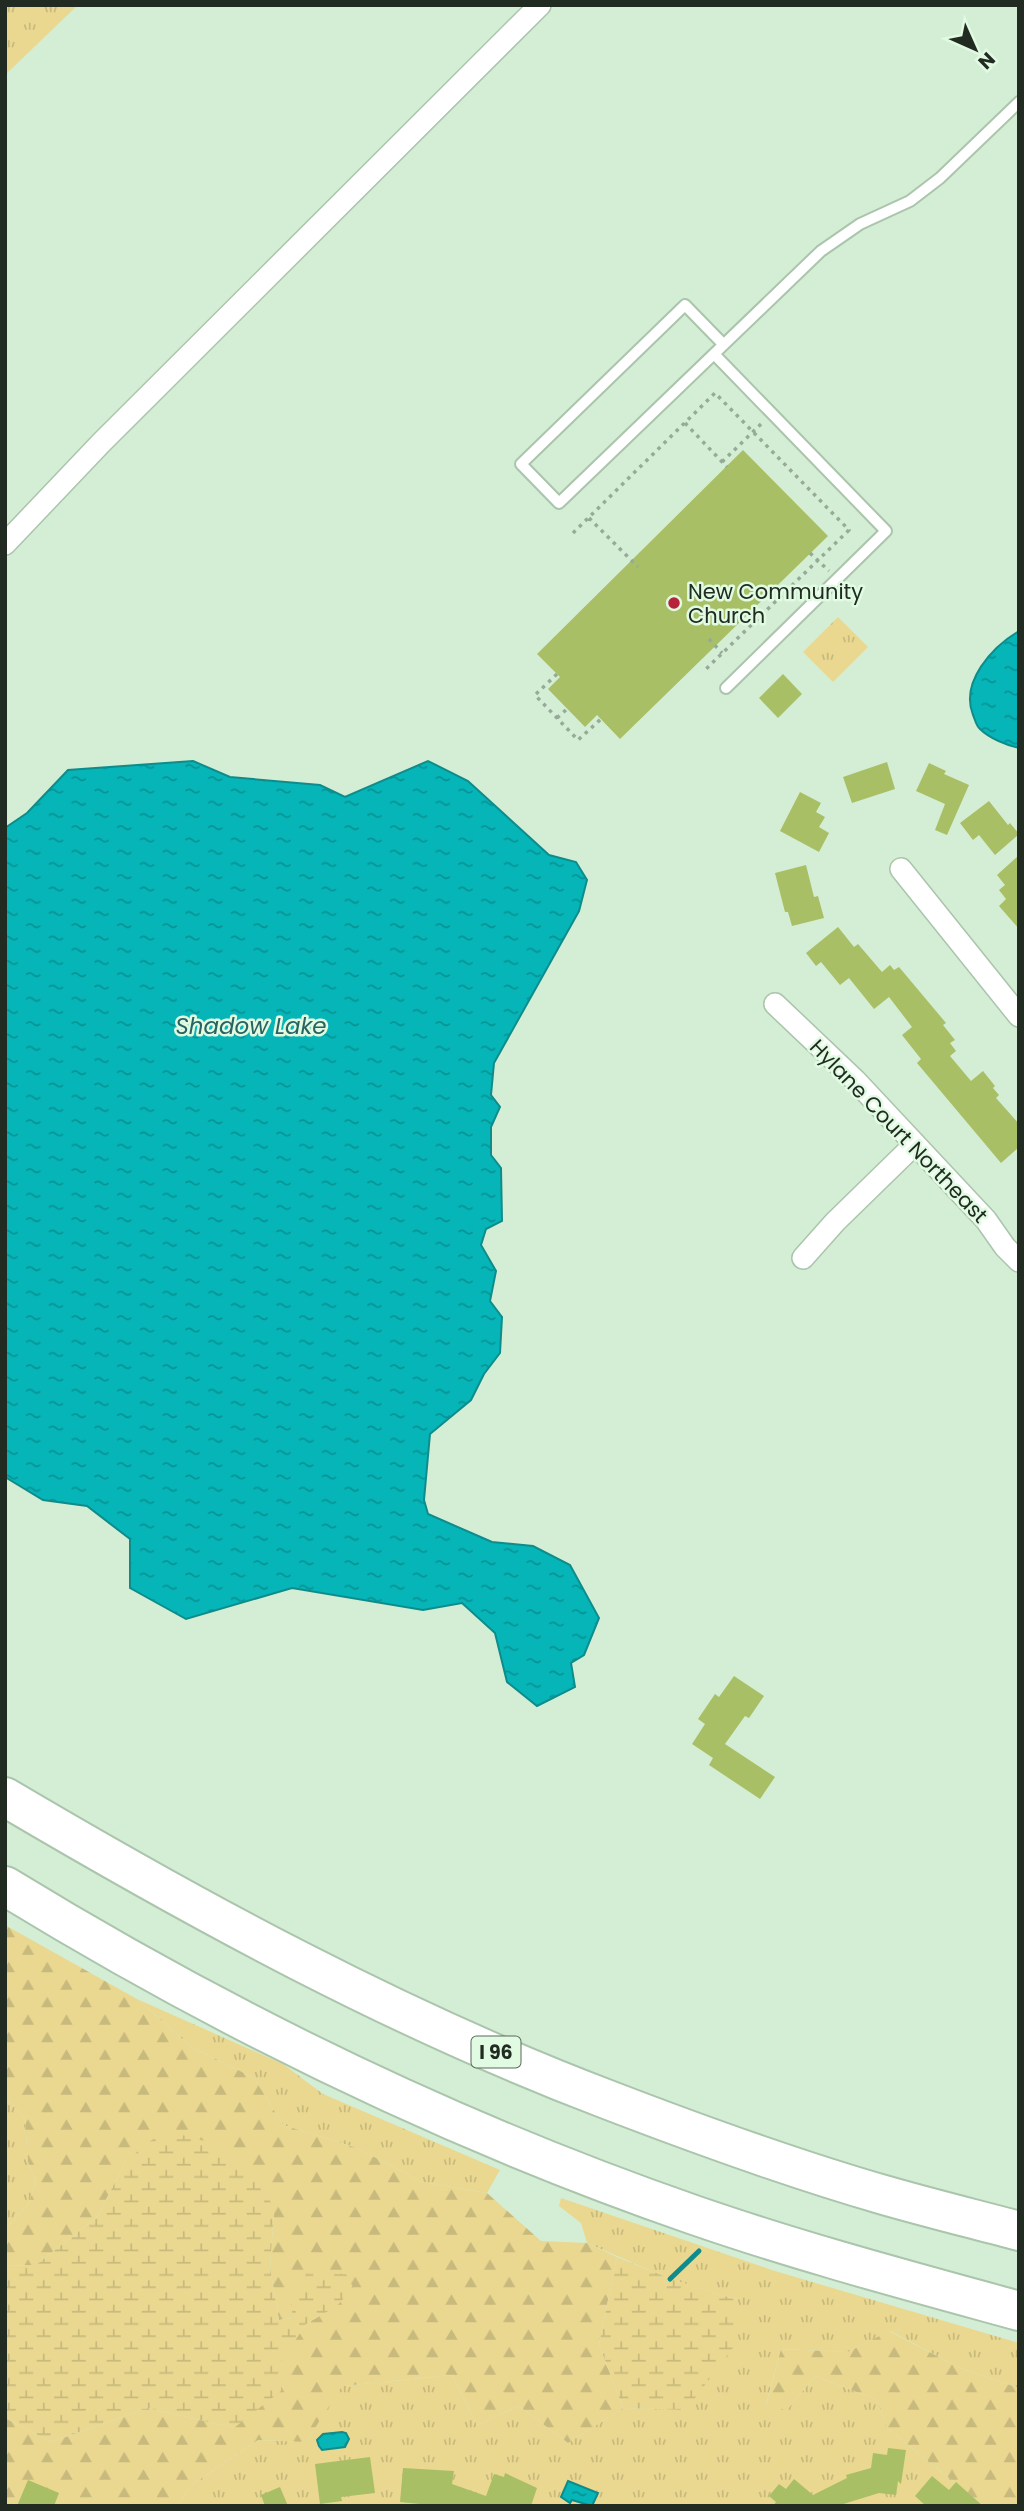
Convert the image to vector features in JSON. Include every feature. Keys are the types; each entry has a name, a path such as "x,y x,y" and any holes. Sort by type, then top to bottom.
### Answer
{"highway":[{"name":"I 96","path":"5,1797 142,1878 257,1940 490,2050 604,2098 805,2169 884,2195 1019,2231"},
{"path":"5,1886 79,1932 192,1993 305,2051 459,2124 695,2215 895,2277 1019,2311"}],"street":[{"path":"5,544 101,443 540,5"},
{"path":"901,869 1019,1016"},
{"name":"Hylane Court Northeast","path":"775,1004 855,1080 986,1220 1005,1247 1019,1261"},
{"path":"803,1258 835,1222 915,1144"}],"lane":[{"path":"723,344 685,305 521,464 559,503 821,251 860,224 910,201 940,178 1019,102"},
{"path":"714,354 886,531 726,688"}],"path":[{"path":"573,533 715,393 849,530 706,669"},
{"path":"685,424 727,467"},
{"path":"722,462 753,432"},
{"path":"589,518 638,567"},
{"path":"810,553 818,560"},
{"path":"709,639 723,653"},
{"path":"557,674 535,695 578,740 601,719"},
{"path":"557,718 567,709"}],"green space":[{"path":"5,5 78,5 5,75"},
{"path":"838,617 868,647 833,682 803,652"},
{"path":"5,1925 137,1999 190,2046 254,2078 283,2125 357,2148 422,2182 487,2193 541,2241 587,2243 617,2257 599,2344 623,2408 568,2443 519,2406 477,2425 452,2375 342,2386 306,2442 258,2440 193,2484 177,2506 5,2506 5,2418 51,2442 148,2408 234,2428 306,2324 336,2306 292,2294 292,2318 279,2320 270,2268 274,2210 126,2161 97,2217 36,2265 5,2266 5,2230 29,2203 36,2181 28,2162 25,2118 5,2097"},
{"path":"137,1999 283,2064 323,2094 500,2170 487,2193 422,2182 357,2148 283,2125 254,2078 190,2046"},
{"path":"5,2097 25,2118 28,2162 36,2181 29,2203 5,2230"},
{"path":"164,2130 208,2142 263,2184 274,2210 270,2268 279,2320 292,2318 292,2294 307,2273 346,2274 353,2287 337,2306 306,2324 281,2362 281,2391 234,2428 148,2408 51,2442 5,2418 5,2266 36,2265 97,2217 126,2161"},
{"path":"561,2198 775,2271 1019,2343 1019,2388 960,2368 890,2331 848,2352 781,2349 766,2404 787,2410 815,2376 877,2400 887,2428 984,2506 177,2506 193,2484 258,2440 306,2442 341,2386 452,2375 477,2425 519,2406 568,2443 623,2408 686,2410 737,2300 670,2279 587,2243 581,2223 559,2206"},
{"path":"617,2257 671,2279 737,2300 735,2345 686,2410 623,2408 599,2344"},
{"path":"889,2331 960,2368 1019,2388 1019,2506 984,2506 887,2428 877,2400 815,2376 787,2410 766,2405 781,2349 848,2352"}],"water":[{"path":"1019,631 1019,748 998,741 980,729 970,703 971,690 981,667 999,646"},
{"name":"Shadow Lake","path":"193,761 230,777 320,785 345,797 428,761 468,781 549,855 576,862 587,880 579,911 494,1063 491,1095 500,1107 491,1127 491,1155 501,1168 502,1221 486,1229 481,1245 496,1271 490,1301 502,1317 500,1353 484,1374 471,1400 430,1434 424,1500 428,1514 492,1542 533,1546 570,1565 599,1618 584,1655 571,1663 575,1687 537,1706 507,1682 495,1633 462,1603 423,1610 292,1588 186,1619 130,1588 130,1539 87,1506 43,1500 5,1477 5,828 27,813 68,770"},
{"path":"346,2433 349,2439 345,2447 322,2450 319,2446 317,2440 323,2434"},
{"path":"568,2481 598,2493 592,2506 572,2500 570,2503 561,2497"}],"building":[{"name":"New Community Church","path":"743,450 828,536 620,739 597,715 585,727 548,689 560,677 537,654"},
{"path":"783,674 802,694 778,718 759,698"},
{"path":"887,762 895,789 852,803 843,777"},
{"path":"929,763 946,771 944,774 969,785 947,835 935,830 945,804 916,791"},
{"path":"800,792 821,803 816,812 825,817 819,827 829,833 819,852 780,831"},
{"path":"989,801 1019,834 995,855 979,835 973,840 960,823"},
{"path":"1019,855 1019,929 999,906 1006,899 999,890 1005,885 997,875"},
{"path":"806,865 814,897 818,896 824,918 792,926 788,912 785,912 775,873"},
{"path":"838,927 854,947 858,944 882,972 890,965 894,970 899,967 946,1023 943,1025 955,1040 950,1043 956,1051 950,1056 971,1081 983,1071 995,1086 993,1088 999,1095 996,1098 1019,1124 1019,1147 1001,1163 917,1063 921,1059 902,1035 912,1027 889,997 874,1009 849,978 840,985 821,962 816,966 806,953"},
{"path":"734,1676 764,1696 749,1718 745,1716 725,1744 775,1777 760,1799 709,1765 713,1758 692,1744 705,1724 698,1719 715,1694 719,1697"},
{"path":"888,2448 906,2450 901,2484 898,2481 896,2495 879,2493 837,2506 773,2506 776,2502 769,2496 779,2484 786,2489 794,2479 813,2495 847,2478 846,2475 871,2468 873,2453 887,2455"},
{"path":"370,2457 375,2493 341,2497 342,2501 320,2504 315,2464"},
{"path":"403,2468 454,2471 452,2484 486,2496 494,2474 504,2477 505,2473 537,2488 531,2506 440,2506 400,2502"},
{"path":"932,2476 949,2490 956,2482 983,2506 926,2506 915,2496"},
{"path":"28,2480 59,2493 54,2506 17,2506"},
{"path":"280,2487 288,2506 265,2506 261,2495"}],"waterway":[{"path":"670,2279 699,2251"}],"place":[{"name":"New Community Church","path":"674,603"}]}
